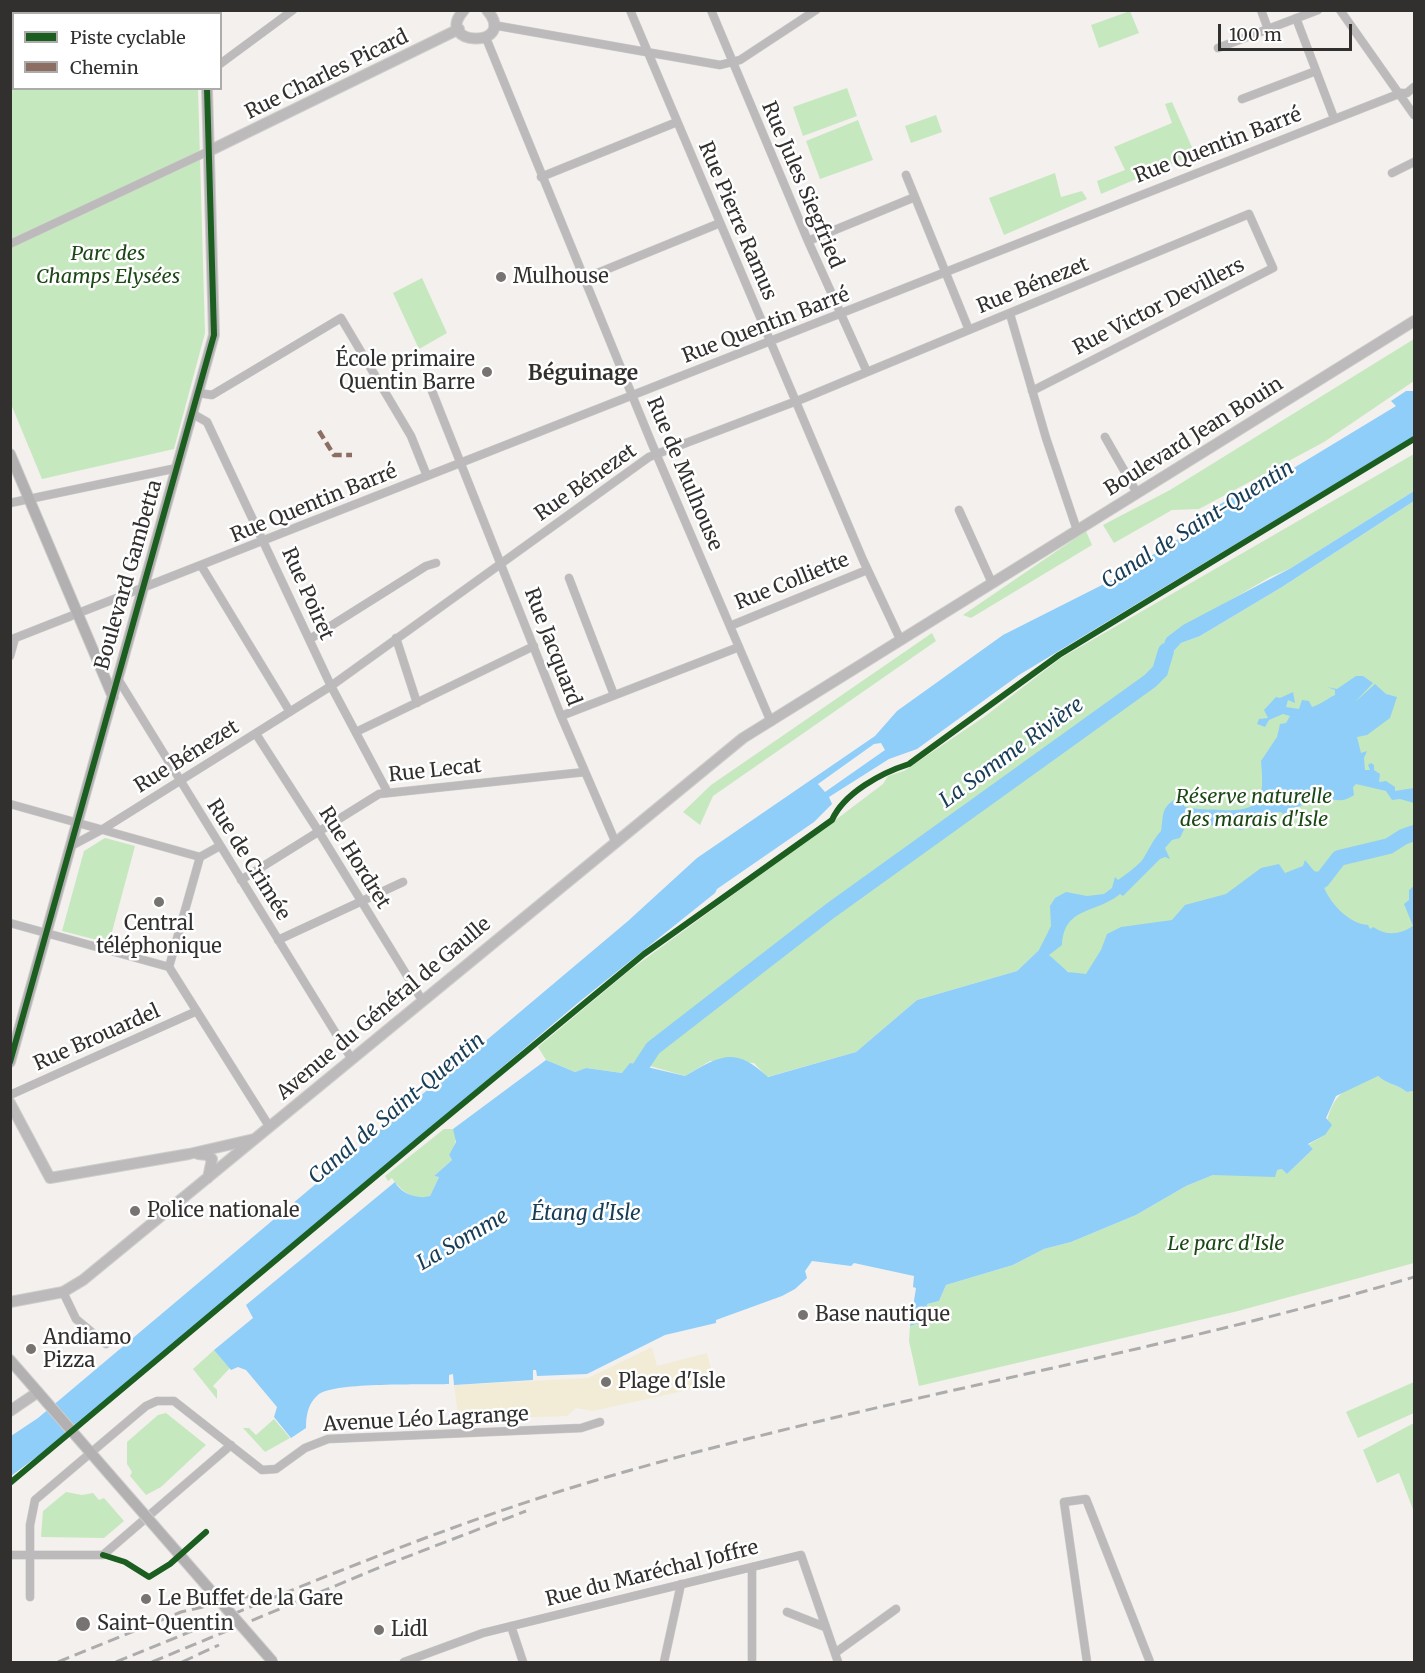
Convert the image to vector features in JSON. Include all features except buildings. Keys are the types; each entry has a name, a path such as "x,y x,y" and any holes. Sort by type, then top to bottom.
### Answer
{"main road":[{"name":"Boulevard Gambetta","path":"10,1062 199,393 215,325 207,90"},
{"path":"10,454 112,697"},
{"path":"95,656 110,668 117,666 124,655"},
{"path":"10,1360 273,1662"}],"street":[{"path":"222,63 293,10"},
{"path":"464,10 459,19 459,29 470,40 486,38 493,25"},
{"name":"Rue Pierre Ramus","path":"630,10 867,570 901,641"},
{"name":"Rue Jules Siegfried","path":"711,10 808,241 867,372"},
{"path":"493,25 720,65 732,64 816,10"},
{"path":"1261,10 1268,29"},
{"path":"1218,48 1318,10"},
{"path":"1341,10 1401,93 1414,115"},
{"path":"487,11 493,25"},
{"path":"1296,18 1334,118"},
{"name":"Rue Charles Picard","path":"209,151 459,29"},
{"name":"Rue de Mulhouse","path":"486,38 656,455 771,722"},
{"path":"1242,99 1316,71"},
{"name":"Rue Quentin Barré","path":"13,639 202,567 264,540 840,315 1334,118 1401,93 1407,93 1414,87"},
{"path":"541,177 677,122"},
{"path":"10,244 209,151"},
{"path":"1392,173 1414,162"},
{"path":"906,175 969,330"},
{"path":"808,241 915,197"},
{"name":"Rue Bénezet","path":"71,846 103,829 331,686 649,457 867,372 1249,214 1260,238"},
{"path":"583,279 720,223"},
{"name":"Rue Victor Devillers","path":"1032,391 1273,267 1260,238"},
{"path":"1010,314 1077,530"},
{"path":"199,393 212,395 341,318 411,436 427,476"},
{"name":"Boulevard Jean Bouin","path":"771,722 1414,321"},
{"name":"Rue Jacquard","path":"430,386 561,716 615,841"},
{"name":"Rue Poiret","path":"193,414 207,422 331,686 388,793"},
{"path":"1105,437 1137,493"},
{"path":"10,503 177,468"},
{"path":"960,510 992,583"},
{"path":"310,639 426,566 436,563"},
{"path":"202,567 290,712"},
{"name":"Rue Colliette","path":"730,626 867,570"},
{"path":"569,578 614,695"},
{"path":"396,638 417,703"},
{"path":"10,656 13,639"},
{"path":"356,732 534,646"},
{"path":"561,716 739,647"},
{"name":"Rue de Crimée","path":"118,679 218,847 241,880 351,1058"},
{"name":"Avenue du Général de Gaulle","path":"10,1302 63,1292 83,1280 246,1149 269,1126 615,841 743,738 771,722"},
{"name":"Rue Hordret","path":"255,734 319,832 422,1000"},
{"name":"Rue Lecat","path":"241,880 379,795 585,772"},
{"path":"10,804 200,856 218,847"},
{"path":"169,967 200,856"},
{"path":"278,940 403,882"},
{"path":"10,923 169,967 269,1126"},
{"name":"Rue Brouardel","path":"10,1095 197,1011"},
{"path":"10,1103 50,1178 189,1154 254,1139"},
{"path":"189,1154 207,1155 212,1159 208,1178"},
{"path":"63,1292 76,1319 106,1344"},
{"path":"10,1410 41,1395"},
{"path":"10,1555 30,1555 103,1555 231,1445 174,1401 164,1400 146,1406 35,1500 31,1509 30,1525 30,1555 30,1597"},
{"name":"Avenue Léo Lagrange","path":"231,1445 262,1470 276,1469 305,1448 328,1439 581,1428 600,1422"},
{"path":"1087,1662 1064,1502 1086,1499 1150,1662"},
{"name":"Rue du Maréchal Joffre","path":"407,1662 483,1633 801,1555 825,1627"},
{"path":"752,1567 752,1662"},
{"path":"664,1662 681,1584"},
{"path":"835,1653 896,1609"},
{"path":"787,1611 825,1627 838,1662"},
{"path":"511,1626 524,1662"}],"green space":[{"name":"Parc des Champs Elysées","path":"167,10 168,12 12,12 12,90 198,90 205,333 174,449 42,479 11,404 10,11"},
{"path":"1130,11 1139,33 1099,48 1091,25"},
{"path":"847,88 857,116 803,136 793,107"},
{"path":"1172,102 1195,154 1101,194 1097,181 1125,170 1114,147 1172,123 1165,104"},
{"path":"936,115 942,132 911,143 905,126"},
{"path":"858,120 873,160 820,179 806,141"},
{"path":"1055,173 1061,197 1082,191 1087,199 1004,235 989,198"},
{"path":"422,278 447,333 419,349 393,293"},
{"path":"1414,339 1414,381 1324,442 1199,509 1172,510 1114,543 1103,525 1170,490"},
{"name":"Réserve naturelle des marais d'Isle","path":"1414,454 1414,491 1291,568 1270,577 1166,638 1153,671 1162,674 1172,653 1181,643 1200,636 1282,587 1414,501 1414,1043 1086,974 1075,974 1061,967 1048,955 1053,951 1039,950 1017,971 917,1000 856,1052 767,1077 754,1063 710,1061 685,1076 643,1064 622,1073 586,1068 575,1072 546,1060 538,1047 630,970 842,815 883,784 888,776 904,771 984,717 1061,658"},
{"path":"1086,531 1092,545 971,618 963,615"},
{"path":"932,633 936,641 713,796 700,825 683,812 711,785"},
{"path":"105,838 135,846 109,943 62,931 84,851"},
{"name":"Le parc d'Isle","path":"1378,1076 1408,1092 1414,1091 1414,1263 1238,1311 919,1386 909,1341 910,1326 925,1321 927,1304 939,1301 946,1285 1013,1265 1044,1249 1071,1242 1136,1215 1186,1186 1213,1175 1283,1169 1287,1174 1313,1149 1308,1145 1325,1135 1330,1112 1340,1095 1355,1084"},
{"path":"444,1129 453,1129 455,1132 455,1142 449,1155 452,1160 434,1176 439,1177 430,1196 413,1196 403,1191 392,1178 388,1181 385,1176"},
{"path":"214,1350 230,1368 213,1386 217,1390 217,1399 193,1369"},
{"path":"1414,1382 1414,1413 1358,1438 1346,1412"},
{"path":"166,1413 206,1445 161,1487 146,1495 130,1476 132,1472 127,1464 127,1442 158,1415"},
{"path":"274,1419 290,1438 265,1452 243,1428 249,1428 256,1435"},
{"path":"1414,1423 1414,1512 1399,1473 1377,1483 1363,1450"},
{"path":"66,1492 82,1495 93,1493 99,1500 104,1498 124,1521 104,1538 41,1537 43,1511"}],"sand":[{"name":"Plage d'Isle","path":"652,1347 657,1366 707,1353 715,1384 593,1411 576,1408 567,1416 449,1420 458,1415 454,1385 588,1378"}],"water":[{"path":"1406,391 1414,391 1414,436 1019,675 917,749 889,759 829,797 832,804 814,822 717,889 715,893 579,1002 86,1420 11,1476 11,1436 38,1418 628,921 697,858 875,736 897,711 1003,635 1110,581 1201,525 1201,515 1252,486 1259,489 1396,406 1391,401","holes":["881,743 885,750 825,792 818,784 874,744"]},
{"path":"1414,491 1414,501 1282,587 1200,636 1181,643 1172,653 1167,676 1153,671 1166,638 1183,625 1291,568"},
{"name":"Étang d'Isle","path":"1356,676 1363,676 1373,683 1355,702 1375,684 1386,694 1397,697 1390,718 1367,735 1357,737 1361,753 1367,751 1364,758 1365,770 1370,770 1368,765 1371,763 1374,765 1374,770 1380,774 1379,782 1386,781 1395,787 1395,791 1414,788 1414,803 1400,799 1392,800 1386,791 1356,784 1353,787 1354,795 1349,798 1321,800 1292,808 1287,817 1281,812 1276,812 1270,821 1259,826 1240,830 1234,826 1186,825 1180,838 1172,840 1165,848 1170,859 1165,857 1160,859 1123,896 1120,894 1075,917 1064,932 1062,945 1049,955 1068,972 1086,974 1101,950 1107,934 1121,927 1172,920 1185,905 1226,894 1261,868 1279,864 1285,873 1303,866 1305,860 1319,877 1326,875 1327,879 1323,884 1329,898 1340,911 1354,921 1368,925 1370,929 1373,927 1388,933 1398,933 1413,926 1404,904 1409,900 1409,890 1414,886 1414,1091 1407,1092 1378,1076 1336,1096 1326,1118 1332,1125 1325,1135 1308,1144 1313,1149 1287,1174 1282,1169 1277,1170 1275,1177 1213,1175 1186,1186 1136,1215 1071,1242 1044,1249 1013,1265 946,1285 939,1301 927,1304 925,1321 910,1326 916,1288 913,1287 914,1276 854,1263 851,1266 812,1261 805,1271 807,1278 795,1289 782,1296 716,1320 716,1323 665,1335 587,1374 537,1376 536,1370 533,1370 533,1380 454,1385 453,1374 449,1375 449,1384 401,1384 328,1390 319,1394 312,1401 307,1414 306,1428 291,1438 274,1417 277,1407 246,1370 238,1367 231,1370 214,1350 253,1318 246,1305 395,1182 410,1195 430,1196 439,1177 434,1176 452,1160 449,1155 456,1142 453,1129 546,1060 575,1072 586,1068 622,1073 630,1063 685,1076 718,1059 728,1057 746,1061 768,1077 856,1052 917,1000 1017,971 1039,950 1051,926 1050,906 1055,898 1066,892 1087,896 1104,894 1112,888 1115,877 1118,880 1143,859 1161,831 1164,811 1173,801 1179,797 1185,807 1204,809 1236,810 1254,805 1261,793 1261,761 1277,737 1280,724 1286,723 1290,716 1283,714 1269,720 1265,727 1257,724 1259,719 1268,718 1264,710 1276,697 1280,698 1293,692 1295,703 1288,700 1286,707 1299,709 1302,700 1309,701 1312,707 1335,695 1335,690 1327,687 1337,689"}],"waterway":[{"name":"La Somme Rivière","path":"630,1083 653,1048 830,911 1150,681 1160,671 1166,651"},
{"path":"1308,879 1322,880 1339,858 1389,846 1414,833"}],"railway":[{"path":"116,1662 299,1587 482,1517 607,1477 808,1424 1214,1331 1414,1277"},
{"path":"152,1662 383,1566 526,1511"},
{"path":"58,1662 181,1612 268,1592"},
{"path":"182,1662 219,1645"}],"marked path":[{"path":"319,431 334,455 352,455"}],"cycle path":[{"path":"10,1062 214,335 207,90"},
{"path":"10,1483 644,954 832,820 845,801 864,785 909,764 1059,655 1414,439"},
{"path":"103,1555 125,1562 149,1577 170,1564 206,1532"}],"place":[{"name":"Mulhouse","path":"501,277"},
{"name":"École primaire Quentin Barre","path":"487,372"},
{"name":"Central téléphonique","path":"159,902"},
{"name":"Police nationale","path":"135,1211"},
{"name":"Base nautique","path":"803,1315"},
{"name":"Andiamo Pizza","path":"31,1349"},
{"name":"Plage d'Isle","path":"606,1382"},
{"name":"Le Buffet de la Gare","path":"146,1599"},
{"name":"Saint-Quentin","path":"83,1624"},
{"name":"Lidl","path":"379,1630"}],"district":[{"name":"Béguinage","path":"583,374"}],"water label":[{"name":"Canal de Saint-Quentin","path":"1198,525"},
{"name":"Canal de Saint-Quentin","path":"397,1109"},
{"name":"La Somme","path":"463,1240"}]}
